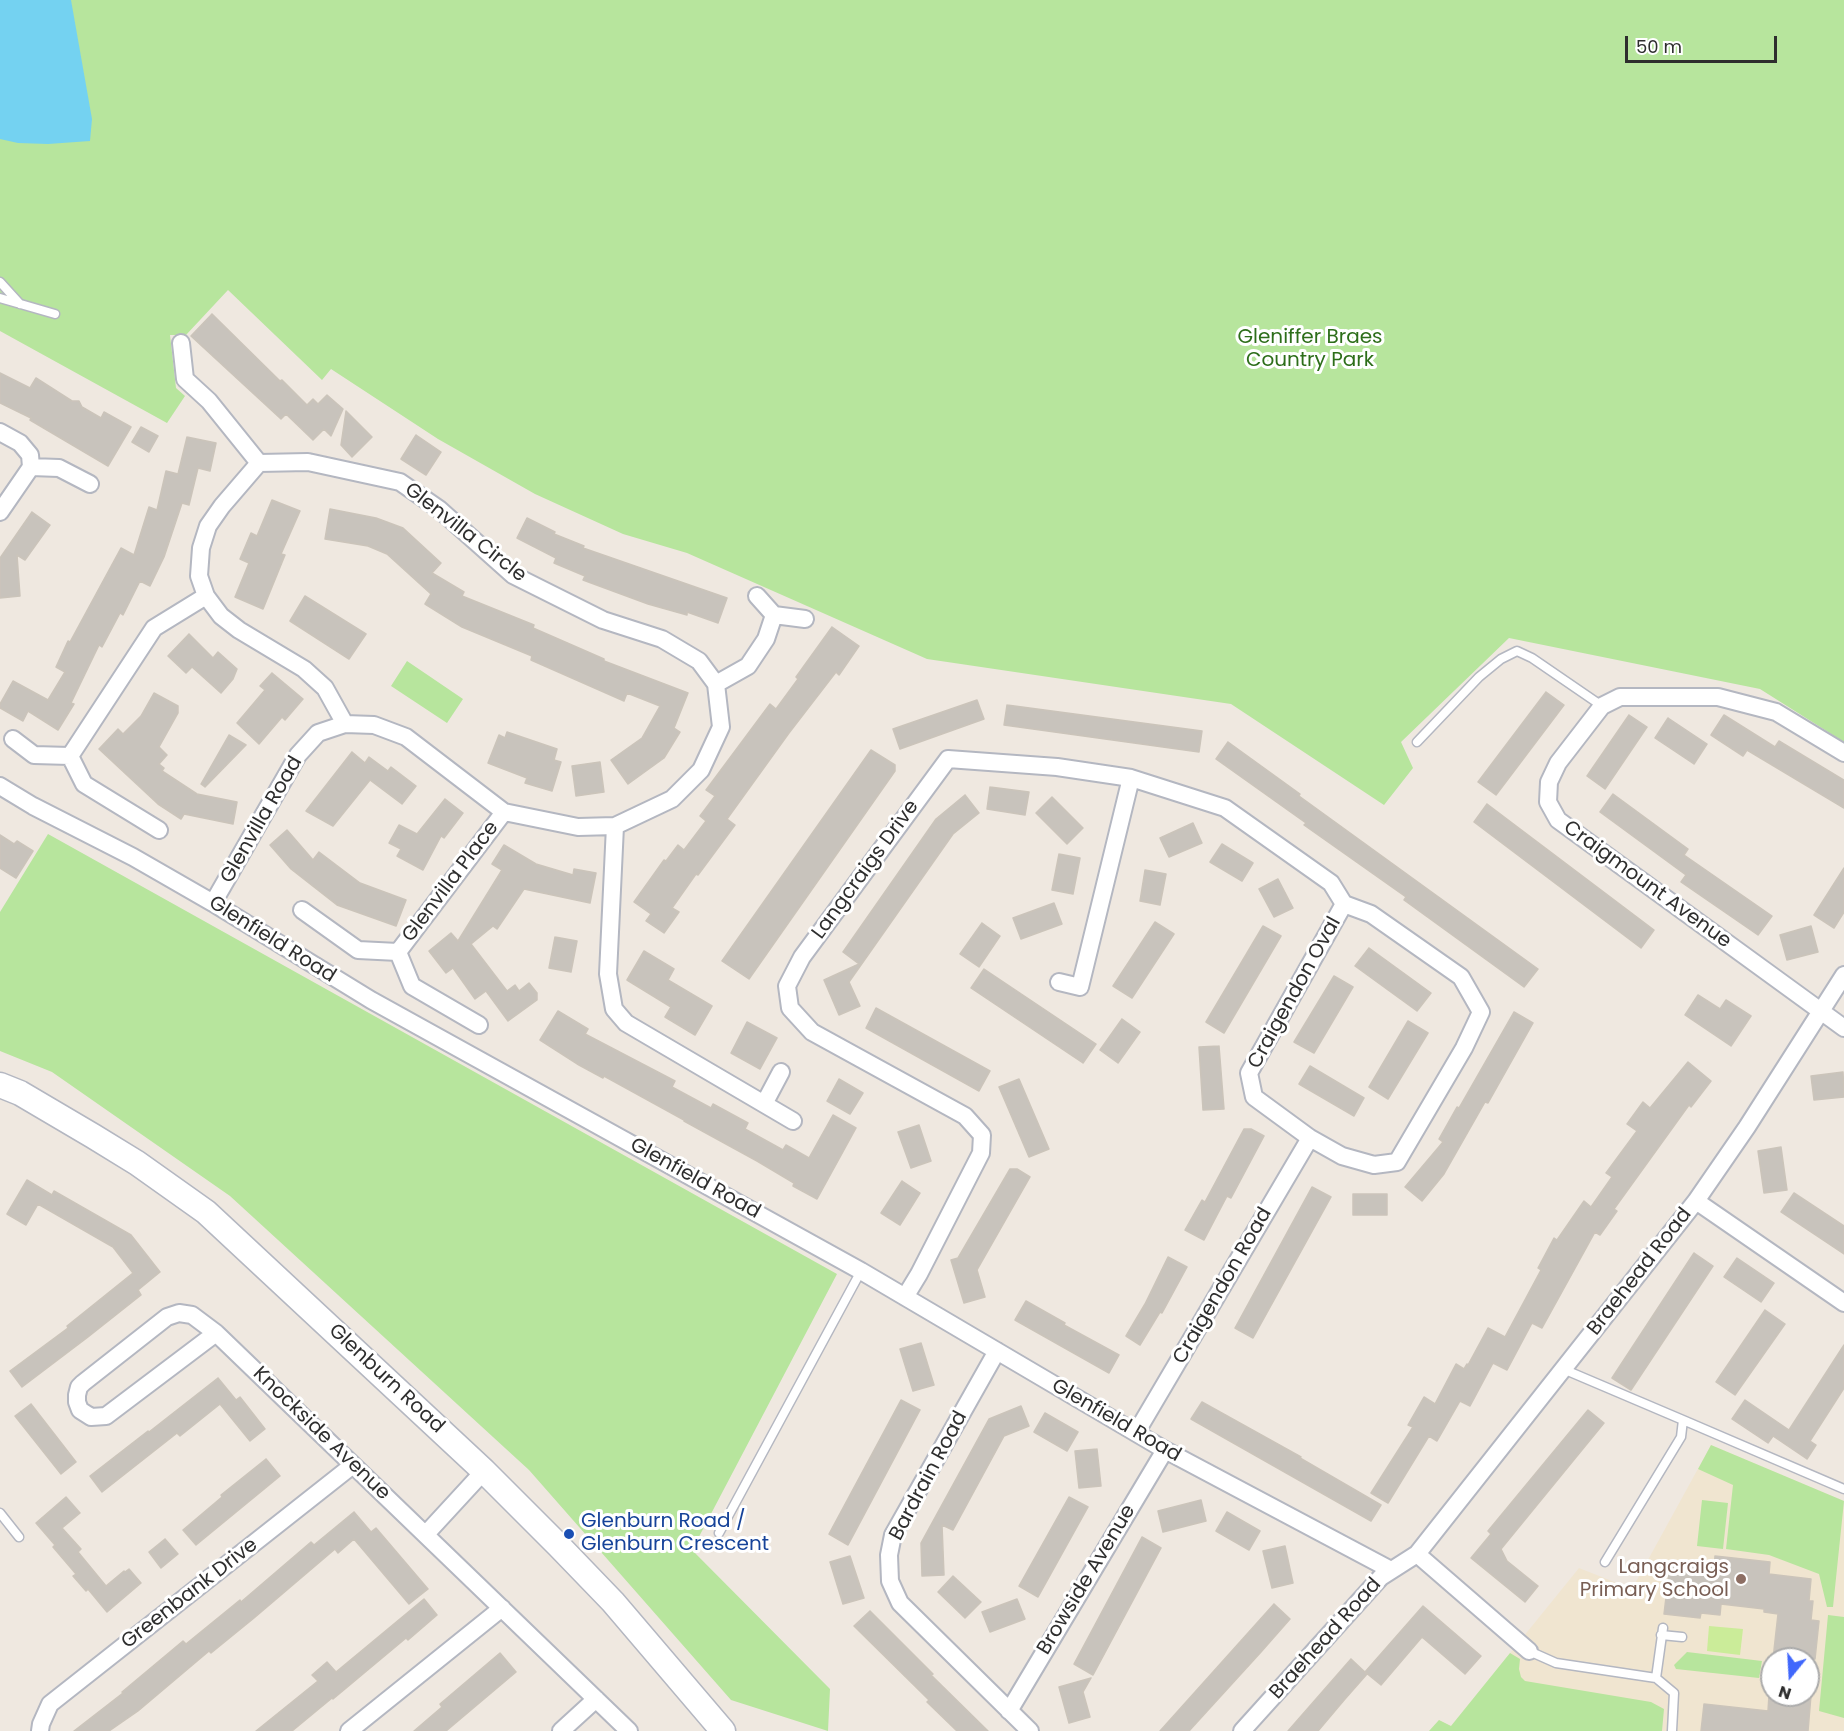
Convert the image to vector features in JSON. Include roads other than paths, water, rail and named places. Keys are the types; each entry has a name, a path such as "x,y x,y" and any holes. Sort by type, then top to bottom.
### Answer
{"street":[{"path":"181,343 185,379 209,401 259,463 208,526 201,548 199,576 206,596 230,623 304,669 325,688 345,724 374,725 406,737 504,812 578,827 615,826 672,799 701,770 721,727 716,684 748,666 766,639 774,615"},
{"path":"0,432 20,442 30,455 31,467 0,512"},
{"name":"Glenvilla Circle","path":"259,463 308,462 400,482 439,509 513,575 603,620 662,639 699,661 716,684"},
{"path":"31,467 59,468 90,484"},
{"path":"70,756 154,628 206,596"},
{"path":"757,596 774,615 805,619"},
{"path":"1602,706 1620,697 1718,697 1776,712 1844,753"},
{"name":"Craigmount Avenue","path":"1602,706 1558,763 1549,782 1548,802 1558,820 1844,1028"},
{"name":"Glenvilla Road","path":"213,903 298,755 318,733 345,724"},
{"path":"13,740 34,755 70,756"},
{"path":"70,756 84,784 159,830"},
{"name":"Langcraigs Drive","path":"905,1297 981,1153 982,1135 965,1116 812,1032 790,1008 787,986 802,957 948,759 1057,766 1131,778 1225,808 1331,883 1344,904"},
{"path":"1059,982 1080,987 1131,778"},
{"name":"Glenfield Road","path":"0,786 33,806 133,856 371,1000 861,1271 1165,1450 1391,1570"},
{"name":"Glenvilla Place","path":"398,952 504,812"},
{"path":"615,826 608,974 614,1009 626,1023 793,1121"},
{"name":"Craigendon Oval","path":"1344,904 1371,914 1461,977 1481,1012 1464,1048 1397,1161 1374,1165 1342,1156 1310,1138 1254,1097 1249,1073 1344,904"},
{"name":"Glenvilla Place","path":"302,910 358,950 398,952"},
{"name":"Glenvilla Place","path":"398,952 412,986 479,1025"},
{"name":"Braehead Road","path":"1242,1731 1381,1577 1416,1554 1696,1201 1844,975"},
{"path":"764,1104 782,1072"},
{"name":"Glenburn Road","path":"0,1085 20,1093 93,1136 138,1164 206,1212 484,1471 613,1602 723,1731"},
{"name":"Craigendon Road","path":"1136,1433 1310,1138"},
{"path":"1696,1201 1844,1303"},
{"name":"Knockside Avenue","path":"216,1333 106,1416 92,1417 80,1410 77,1395 83,1383 167,1317 179,1313 192,1315 216,1333 629,1731"},
{"name":"Bardrain Road","path":"996,1351 893,1535 889,1556 890,1581 900,1603 1030,1731"},
{"name":"Browside Avenue","path":"1009,1711 1165,1450"},
{"name":"Greenbank Drive","path":"40,1731 50,1704 353,1465"},
{"path":"426,1534 484,1471"},
{"path":"1416,1554 1529,1651"},
{"path":"349,1731 502,1608"},
{"path":"561,1731 596,1699"}],"lane":[{"path":"0,282 20,304"},
{"path":"0,298 55,314"},
{"path":"1417,742 1479,677 1501,659 1517,651 1532,658 1602,706"},
{"path":"718,1533 861,1271"},
{"path":"1563,1369 1844,1489"},
{"path":"1605,1562 1681,1437 1683,1420"},
{"path":"0,1513 19,1537"},
{"path":"1656,1678 1662,1631 1682,1637"},
{"path":"1529,1651 1556,1663 1656,1678 1674,1693 1672,1731"}],"water":[{"path":"0,0 71,0 92,119 90,141 48,144 18,143 0,139"}],"place":[{"name":"Glenburn Road / Glenburn Crescent","path":"569,1534"},
{"name":"Langcraigs Primary School","path":"1741,1579"}],"park label":[{"name":"Gleniffer Braes Country Park","path":"1310,350"}]}
